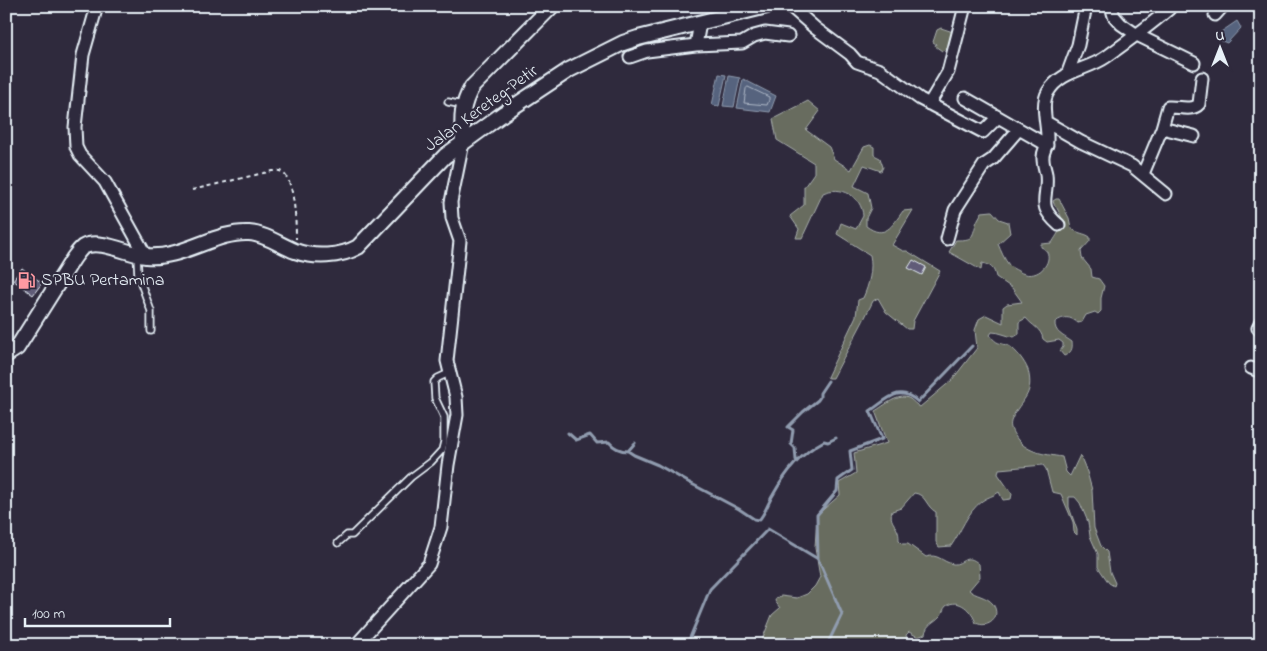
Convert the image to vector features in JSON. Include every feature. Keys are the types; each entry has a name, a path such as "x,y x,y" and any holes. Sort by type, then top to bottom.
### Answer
{"street":[{"path":"97,6 83,55 75,127 76,147 80,155 105,182 141,255"},
{"path":"356,645 425,570 429,564 441,527 448,465 457,415 456,397 447,354 460,241 452,218 451,202 463,143 462,113 464,105 472,87 552,6"},
{"name":"Jalan Kereteg–Petir","path":"6,355 17,348 73,258 84,247 98,244 141,255 172,253 241,233 260,235 296,251 323,255 342,253 358,247 436,165 463,143 563,74 623,43 766,6"},
{"path":"790,6 850,54 854,60 883,72 929,104 983,132 998,117"},
{"path":"929,104 948,72 965,6"},
{"path":"1067,75 1078,45 1086,6"},
{"path":"1111,6 1116,20 1138,35 1194,63"},
{"path":"1058,225 1046,212 1044,205 1047,184 1043,157 1047,144 1045,101 1047,94 1052,87 1067,75 1103,59 1138,35 1169,9 1167,6"},
{"path":"696,45 700,22"},
{"path":"630,57 647,52 696,45 742,43 754,36 765,33 788,36"},
{"path":"1143,174 1162,128 1168,107 1197,107 1202,78"},
{"path":"964,98 1047,144"},
{"path":"1046,122 1081,142 1132,166 1166,194"},
{"path":"1162,128 1194,136"},
{"path":"947,239 954,210 984,165 993,159 1019,129"},
{"path":"1261,322 1258,328 1261,331"}],"lane":[{"path":"448,102 464,105"},
{"path":"141,255 138,275 150,311 151,331"},
{"path":"338,543 347,534 352,535 442,450 444,442 444,417 435,398 434,382 438,378 450,373"}],"path":[{"path":"192,190 272,171 283,172 287,177 294,205 296,251"}],"green space":[{"path":"941,28 956,33 949,48 942,51 933,42 937,30"},
{"path":"808,101 820,111 806,130 829,147 834,159 851,170 864,147 870,145 874,147 874,155 880,158 883,167 881,171 864,165 854,186 868,193 871,208 866,218 866,226 878,232 883,231 891,226 903,211 913,210 892,245 907,251 940,271 913,321 912,329 907,329 886,312 878,298 873,301 833,378 827,377 856,316 858,300 863,298 865,293 870,277 871,260 870,255 837,234 841,223 856,229 863,216 862,209 855,198 843,191 837,190 823,193 802,238 796,238 799,229 790,216 804,205 804,187 814,173 814,163 777,140 773,119"},
{"path":"1059,199 1069,218 1071,228 1090,237 1090,241 1081,251 1082,258 1091,269 1092,277 1099,279 1104,286 1101,298 1101,311 1098,314 1095,312 1086,315 1082,322 1078,323 1067,318 1055,322 1058,332 1072,342 1071,350 1064,356 1060,351 1063,343 1059,340 1047,342 1026,318 1019,322 1019,334 1014,337 995,332 992,332 990,335 996,342 1009,346 1014,350 1023,360 1028,370 1030,386 1011,423 1012,430 1019,442 1042,454 1062,457 1066,472 1070,476 1080,455 1092,490 1094,528 1101,546 1107,552 1110,572 1115,583 1114,586 1109,583 1098,567 1098,554 1090,536 1088,522 1080,503 1075,497 1069,497 1069,507 1077,535 1074,532 1073,522 1061,494 1052,492 1046,469 1043,465 999,469 998,474 1012,494 1011,499 1003,500 999,492 982,501 968,516 951,546 939,547 936,542 936,512 918,494 914,493 901,508 892,511 891,514 899,541 902,544 908,544 926,557 934,556 953,564 971,559 979,564 980,577 969,590 988,599 993,604 996,614 992,621 985,625 976,623 968,610 956,603 946,606 940,616 929,625 925,634 918,637 909,632 906,635 908,643 905,645 760,645 772,615 780,608 775,601 776,598 781,596 797,598 807,594 820,577 815,548 817,515 840,495 839,483 856,473 854,453 887,443 875,411 892,400 901,397 910,399 920,407 952,380 977,348 975,330 979,319 986,315 1003,323 1003,307 1007,304 1022,302 1012,288 996,277 990,266 982,263 981,270 949,252 956,240 969,239 982,212 992,211 999,219 1008,222 1010,233 998,244 1007,263 1018,271 1033,274 1040,271 1047,261 1048,256 1041,247 1041,244 1052,243 1060,228 1061,216 1053,201"}],"water":[{"path":"1237,21 1241,28 1227,43 1217,39 1215,36"},
{"path":"719,74 726,75 719,106 712,105"},
{"path":"729,76 740,78 734,107 723,106"},
{"path":"743,79 776,96 770,112 737,108"}],"building":[{"path":"913,260 926,267 922,275 908,268"},
{"name":"SPBU Pertamina","path":"22,268 42,283 33,295 13,280"}],"waterway":[{"path":"827,645 842,614 818,559 817,515 837,491 838,480 852,470 850,451 882,439 870,411 888,398 899,394 905,394 918,402 972,346"},
{"path":"796,460 795,448 791,444 793,430 788,427 818,400 828,381"},
{"path":"568,433 576,440 590,435 597,443 609,442 620,450 625,451 628,451 635,443"},
{"path":"628,451 658,465 754,519 759,520 794,464 815,446 836,438"},
{"path":"687,645 710,589 768,529 818,559"}],"place":[{"name":"SPBU Pertamina","path":"27,281"}]}
